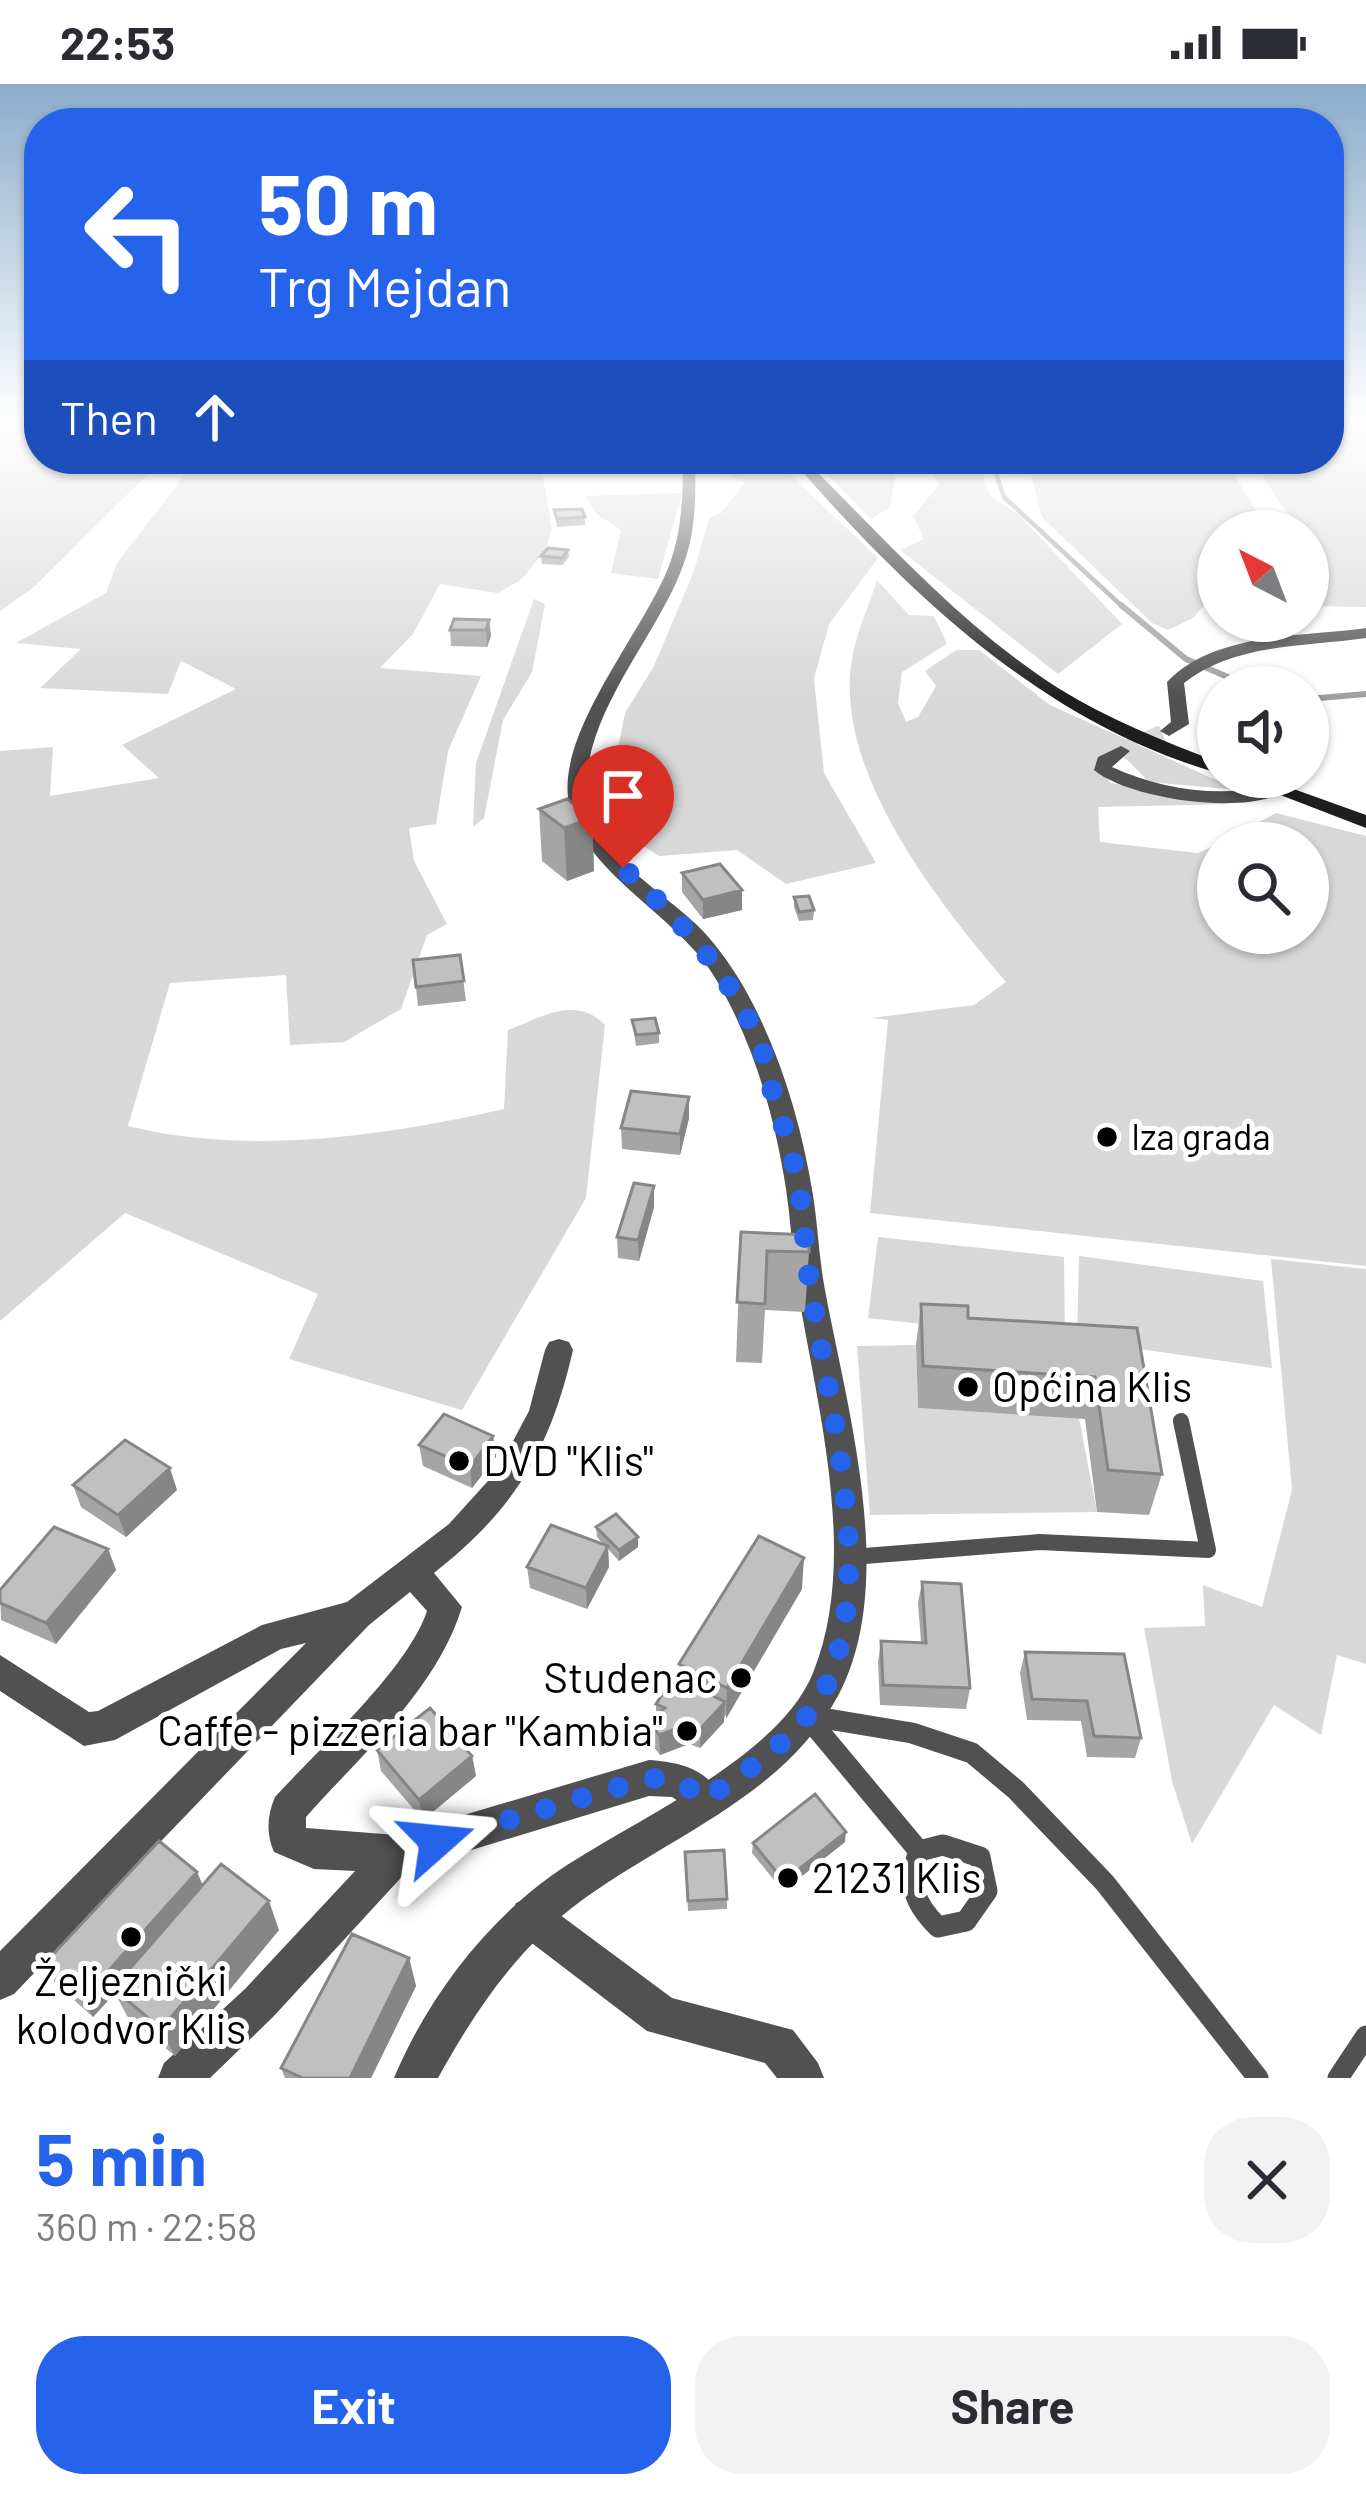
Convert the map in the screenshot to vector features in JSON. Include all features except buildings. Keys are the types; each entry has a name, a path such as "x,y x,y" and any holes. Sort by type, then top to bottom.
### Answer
{"main road":[{"path":"852,512 956,613 1048,688 1132,733 1197,759"},
{"path":"1298,798 1366,822"}],"street":[{"path":"415,2078 460,1996 530,1917 590,1870 762,1760 806,1716 828,1682 842,1627 847,1558 837,1423 809,1280 798,1179 756,1034 711,954 601,848 578,805 576,762 676,567 689,512"},
{"path":"1169,731 1180,724 1182,715 1174,682 1196,665 1366,633"},
{"path":"1120,752 1104,761 1103,770 1135,783 1197,792"},
{"path":"0,1980 357,1614 460,1534 508,1480 544,1411 559,1350"},
{"path":"410,1570 446,1607 436,1636 391,1696 288,1810 287,1839 314,1850 397,1854 649,1778 679,1780 704,1800"},
{"path":"0,1671 84,1729 102,1728 274,1636 357,1614"},
{"path":"179,2078 259,2003 397,1854"},
{"path":"530,1917 662,2016 778,2045 803,2078"}],"lane":[{"path":"847,1558 1040,1542 1208,1550 1181,1421"},
{"path":"806,1716 919,1851"},
{"path":"806,1716 847,1719 972,1753 1016,1790 1105,1883 1258,2078"},
{"path":"1339,2078 1366,2036"}],"shaded area":[{"path":"0,512 110,512 34,587 0,611"},
{"path":"156,512 549,512 552,529 546,549 522,579 498,593 440,584 413,634 380,668 481,676 448,751 436,824 409,828 414,861 447,924 427,935 401,1009 344,1042 290,1045 286,975 170,983 128,1126 221,1140 269,1141 364,1134 458,1119 504,1109 508,1030 571,1010 594,1016 605,1025 586,1198 462,1410 289,1359 318,1294 125,1213 0,1321 0,751 53,747 50,796 159,778 122,745 236,689 181,661 168,694 40,688 81,649 16,643 106,593 117,563"},
{"path":"677,512 658,579 611,573 621,530 597,514"},
{"path":"830,512 878,558 829,624 814,679 824,773 876,863 786,884 737,850 659,856 604,820 625,713 654,666 694,571 709,518 721,513"},
{"path":"916,512 1015,512 1122,624 1058,674 900,550 924,539 913,516"},
{"path":"1041,512 1197,512 1197,613 1168,630 1152,623"},
{"path":"1329,512 1366,512 1366,607 1329,606"},
{"path":"877,580 909,615 934,616 947,644 902,672 898,703 906,722 918,717 936,686 925,671 956,650 979,650 1050,705 1197,771 1197,786 1149,782 1117,750 1100,770 1111,783 1228,804 1098,807 1100,842 1197,853 1197,954 1329,954 1329,827 1366,836 1366,1266 870,1213 888,1020 871,1018 974,1005 1006,982 922,874 874,789 858,745 850,702 852,659"},
{"path":"534,599 545,604 532,672 503,720 484,818 473,827 476,763"},
{"path":"1276,813 1311,822 1259,822"},
{"path":"878,1237 1064,1257 1065,1340 868,1318"},
{"path":"1079,1256 1263,1281 1272,1368 1077,1340"},
{"path":"1271,1259 1366,1269 1366,1664 1337,1655 1321,1735 1274,1705 1192,1844 1172,1781 1144,1628 1205,1626 1203,1585 1262,1607 1292,1490"},
{"path":"916,1345 918,1408 1079,1418 1097,1512 870,1515 857,1346"}],"waterway":[{"path":"1020,512 1124,608"},
{"path":"1121,605 1186,659 1202,666"},
{"path":"1329,697 1366,694"}],"tunnel":[{"path":"1121,751 1169,731"}],"place":[{"name":"Iza grada","path":"1107,1137"},
{"name":"Općina Klis","path":"968,1387"},
{"name":"DVD \"Klis\"","path":"459,1461"},
{"name":"Studenac","path":"741,1678"},
{"name":"Caffe - pizzeria bar \"Kambia\"","path":"687,1731"},
{"name":"21231 Klis","path":"788,1878"},
{"name":"Željeznički kolodvor Klis","path":"131,1937"}],"route":[{"path":"437,1841 649,1778 679,1780 704,1800 762,1760 806,1716 828,1682 842,1627 847,1558 837,1423 809,1280 798,1179 767,1070 756,1034 711,954 623,868"}]}
